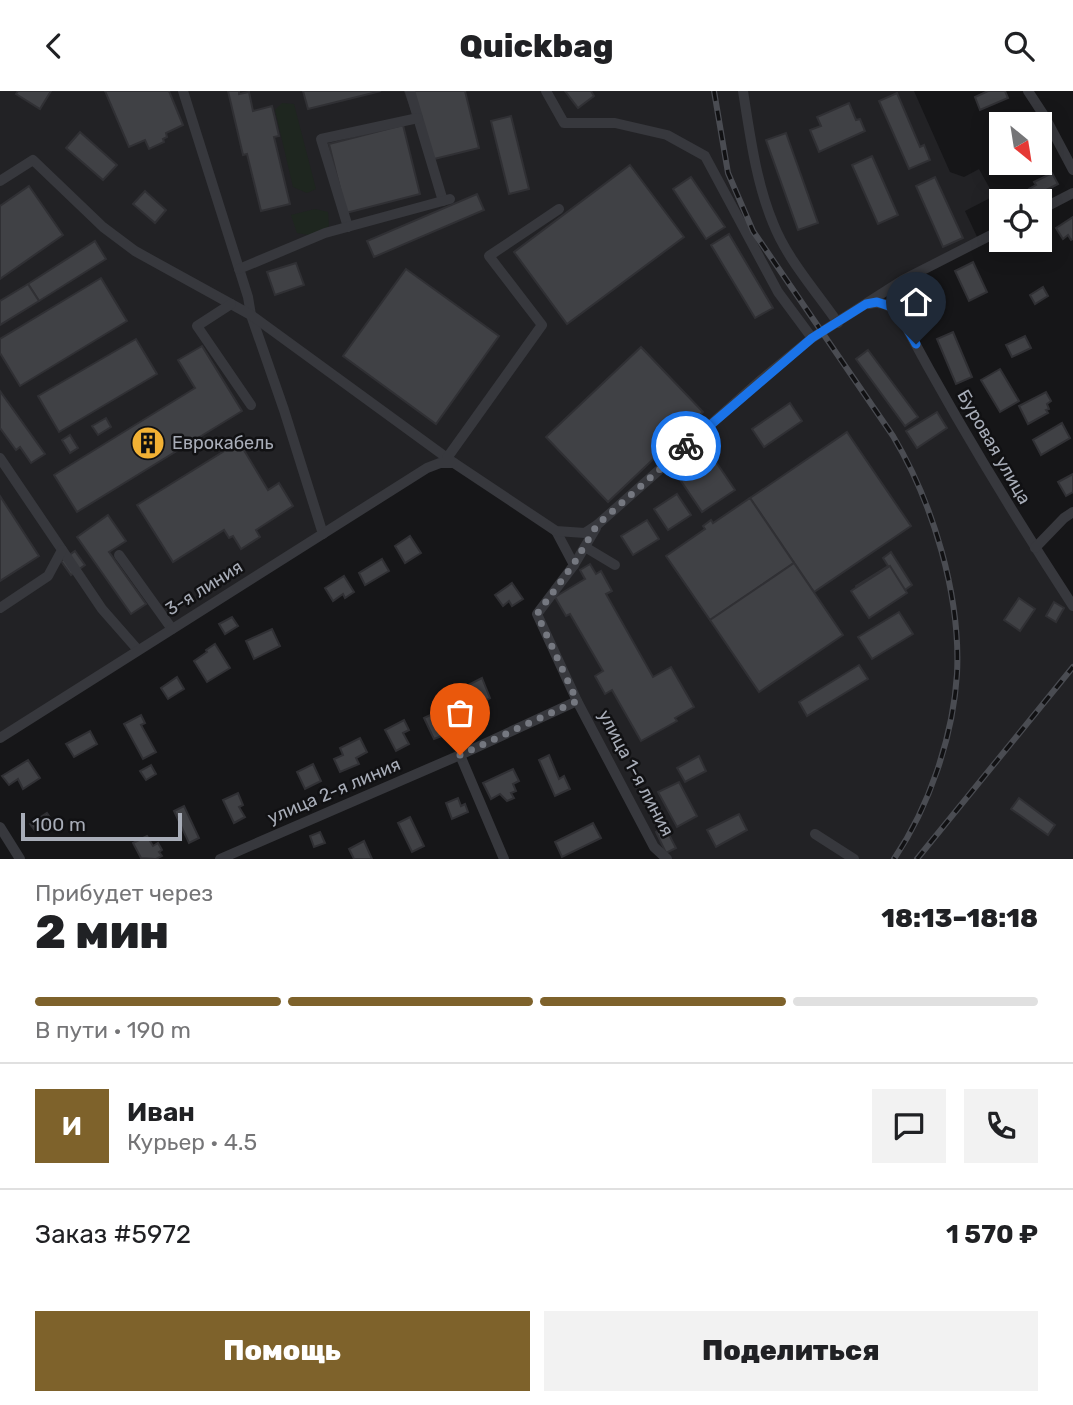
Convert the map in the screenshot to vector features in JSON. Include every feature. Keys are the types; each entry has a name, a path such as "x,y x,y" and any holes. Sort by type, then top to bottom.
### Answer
{"street":[{"path":"183,91 251,315 323,534"},
{"path":"239,269 325,233 446,200 410,91"},
{"path":"546,91 564,123 615,123 667,135 705,156 778,292 812,338"},
{"path":"743,91 761,183 773,224 838,323"},
{"path":"1028,91 1073,170"},
{"path":"348,227 320,139 418,118"},
{"path":"0,181 33,160 103,227 135,251 251,315 451,461 556,531 573,565 597,525"},
{"path":"1052,204 1073,193"},
{"path":"451,461 542,325 489,256 559,209"},
{"path":"556,531 585,533 597,525 812,338 892,287 989,236"},
{"path":"866,304 887,304 892,287"},
{"path":"231,304 197,326 251,405"},
{"name":"Буровая улица","path":"887,304 904,323 950,408 1073,606"},
{"path":"0,459 102,609 138,650"},
{"name":"3-я линия","path":"0,738 427,468 451,461"},
{"path":"1035,548 1064,517 1073,512"},
{"path":"585,547 615,565"},
{"path":"0,608 48,576 62,550"},
{"path":"119,555 172,629"},
{"name":"улица 1-я линия","path":"573,565 537,614 577,701 654,847 667,859"},
{"name":"улица 2-я линия","path":"220,859 577,701"},
{"path":"460,755 504,859"},
{"path":"0,827 20,859"},
{"path":"815,834 854,859"}],"shaded area":[{"path":"0,91 914,91 950,172 964,177 979,169 990,189 989,199 965,211 979,241 868,303 887,304 1073,606 1073,859 667,859 654,847 537,614 573,565 556,531 453,463 440,463 0,738"},
{"path":"282,103 294,104 316,189 307,193 293,187 275,110"},
{"path":"315,209 328,212 329,226 315,236 297,233 291,215"}],"building":[{"path":"18,91 51,91 40,109 16,94"},
{"path":"105,91 169,91 183,125 166,133 164,142 149,149 145,140 129,147"},
{"path":"228,91 239,91 239,94 249,92 253,111 272,106 279,136 274,137 290,204 261,211 247,154 243,155"},
{"path":"303,91 381,91 308,109"},
{"path":"405,91 465,91 479,148 430,160"},
{"path":"565,91 591,91 594,96 578,108"},
{"path":"988,91 1005,91 1008,98 980,110 975,97"},
{"path":"897,93 920,147 924,145 930,160 909,169 879,101"},
{"path":"849,103 856,120 860,119 865,131 819,152 810,130 821,126 817,117"},
{"path":"511,116 529,189 509,194 491,121"},
{"path":"403,125 420,194 346,213 329,144"},
{"path":"80,132 117,165 103,180 66,148"},
{"path":"786,133 818,223 798,230 766,140"},
{"path":"872,156 898,215 878,224 852,165"},
{"path":"630,165 684,237 567,324 514,252"},
{"path":"1052,173 1058,184 1048,189 1029,189 1036,185 1034,182"},
{"path":"691,177 725,227 706,239 673,189"},
{"path":"935,177 963,238 943,247 916,186"},
{"path":"29,186 63,235 0,279 0,206"},
{"path":"145,191 166,210 155,223 133,204"},
{"path":"477,194 484,210 374,257 367,241"},
{"path":"1073,217 1073,239 1068,235 1063,239 1056,228"},
{"path":"729,234 773,308 755,318 711,245"},
{"path":"95,241 106,259 39,301 28,284"},
{"path":"973,262 987,292 969,301 955,271"},
{"path":"296,263 304,285 275,295 267,272"},
{"path":"406,269 499,336 436,424 343,356"},
{"path":"101,278 127,321 20,386 0,353 0,339"},
{"path":"28,284 39,301 0,325 0,301"},
{"path":"1043,287 1048,296 1035,304 1030,295"},
{"path":"953,332 972,377 956,384 937,339"},
{"path":"1025,336 1031,348 1012,357 1006,345"},
{"path":"136,339 157,374 59,432 38,396"},
{"name":"Еврокабель","path":"202,346 242,411 77,512 54,475 195,388 178,360"},
{"path":"641,347 703,412 608,502 546,437"},
{"path":"868,350 918,417 905,426 856,359"},
{"path":"1000,369 1019,401 1000,412 981,380"},
{"path":"0,391 45,454 31,463 20,447 16,450 0,428"},
{"path":"1046,392 1051,401 1047,404 1048,413 1028,424 1019,406"},
{"path":"790,403 802,421 764,447 752,429"},
{"path":"937,412 947,428 917,448 906,431"},
{"path":"106,418 111,427 98,435 92,426"},
{"path":"1062,423 1070,438 1041,455 1033,440"},
{"path":"847,432 911,526 814,592 750,498"},
{"path":"70,435 78,448 70,453 62,440"},
{"path":"239,442 268,490 279,483 293,506 256,530 260,537 241,549 233,536 229,538 224,530 173,562 137,505"},
{"path":"714,459 735,490 702,512 681,481"},
{"path":"1073,474 1073,492 1066,496 1058,482"},
{"path":"677,494 691,515 668,530 654,509"},
{"path":"0,496 39,556 0,581"},
{"path":"750,498 794,563 710,620 666,556 705,529 703,526 711,520 713,523"},
{"path":"108,515 126,541 109,552 146,604 131,614 77,537"},
{"path":"647,520 659,539 633,555 621,536"},
{"path":"410,536 421,553 405,563 395,546"},
{"path":"75,551 85,565 71,575 61,561"},
{"path":"891,552 912,585 869,615 856,586 888,566 883,558"},
{"path":"382,559 389,571 365,585 359,573"},
{"path":"794,563 843,635 759,692 710,620"},
{"path":"590,564 596,574 601,571 612,591 606,594 653,677 671,667 694,707 675,718 677,721 641,741 612,690 605,694 595,676 603,671 570,614 566,616 555,597 585,579 580,570"},
{"path":"890,566 907,593 869,618 851,591"},
{"path":"344,576 354,592 345,598 343,594 333,601 325,588"},
{"path":"512,583 523,599 512,606 509,601 503,606 495,595"},
{"path":"1019,598 1035,609 1020,631 1004,620"},
{"path":"1054,602 1064,608 1056,622 1046,616"},
{"path":"899,612 913,634 872,659 858,637"},
{"path":"232,617 238,626 225,634 219,624"},
{"path":"272,629 280,646 254,659 246,641"},
{"path":"215,644 230,668 207,682 194,661"},
{"path":"859,665 868,679 807,716 799,702"},
{"path":"177,677 184,689 168,699 161,688"},
{"path":"482,678 490,698 468,711 460,696 473,688 470,684"},
{"path":"447,707 454,723 439,730 442,736 434,739 424,718"},
{"path":"141,715 145,723 141,725 156,752 143,759 124,724"},
{"path":"404,720 409,730 403,733 409,744 396,751 385,730"},
{"path":"90,731 97,744 74,757 66,744"},
{"path":"360,738 367,752 356,758 359,764 340,772 334,759 343,755 340,748"},
{"path":"549,755 559,779 564,776 570,789 555,796 539,760"},
{"path":"699,756 706,771 685,782 677,768"},
{"path":"28,760 40,778 23,789 18,779 9,785 2,776"},
{"path":"313,764 321,781 305,789 297,772"},
{"path":"151,765 156,774 146,780 140,771"},
{"path":"513,769 519,781 513,784 516,791 511,793 514,798 507,801 500,794 491,799 483,783"},
{"path":"679,782 697,816 677,827 658,792"},
{"path":"238,793 243,805 239,807 245,817 234,823 223,800"},
{"path":"458,798 461,806 465,804 468,812 452,819 446,803"},
{"path":"1019,798 1055,825 1048,835 1011,809"},
{"path":"184,806 199,838 189,843 174,811"},
{"path":"47,813 55,825 48,829 45,826 36,832 30,824"},
{"path":"739,814 747,830 716,847 707,830"},
{"path":"410,817 424,846 412,852 398,823"},
{"path":"593,823 601,838 562,857 555,842"},
{"path":"665,827 676,848 666,853 656,832"},
{"path":"320,832 325,843 314,847 310,836"},
{"path":"147,836 153,846 158,843 162,856 156,859 141,858 133,843"},
{"path":"364,841 372,859 354,859 349,849"}],"railway":[{"path":"714,91 728,173 753,231 893,436 920,490 942,551 957,644 955,698 937,771 918,817 894,859"},
{"path":"917,859 1073,667"}],"way so far":[{"path":"460,755 577,701 537,614 573,565 597,525 686,446"}],"place":[{"name":"Еврокабель","path":"148,443"}],"route":[{"path":"686,446 812,338 866,304 877,302 892,307 916,344"}]}
